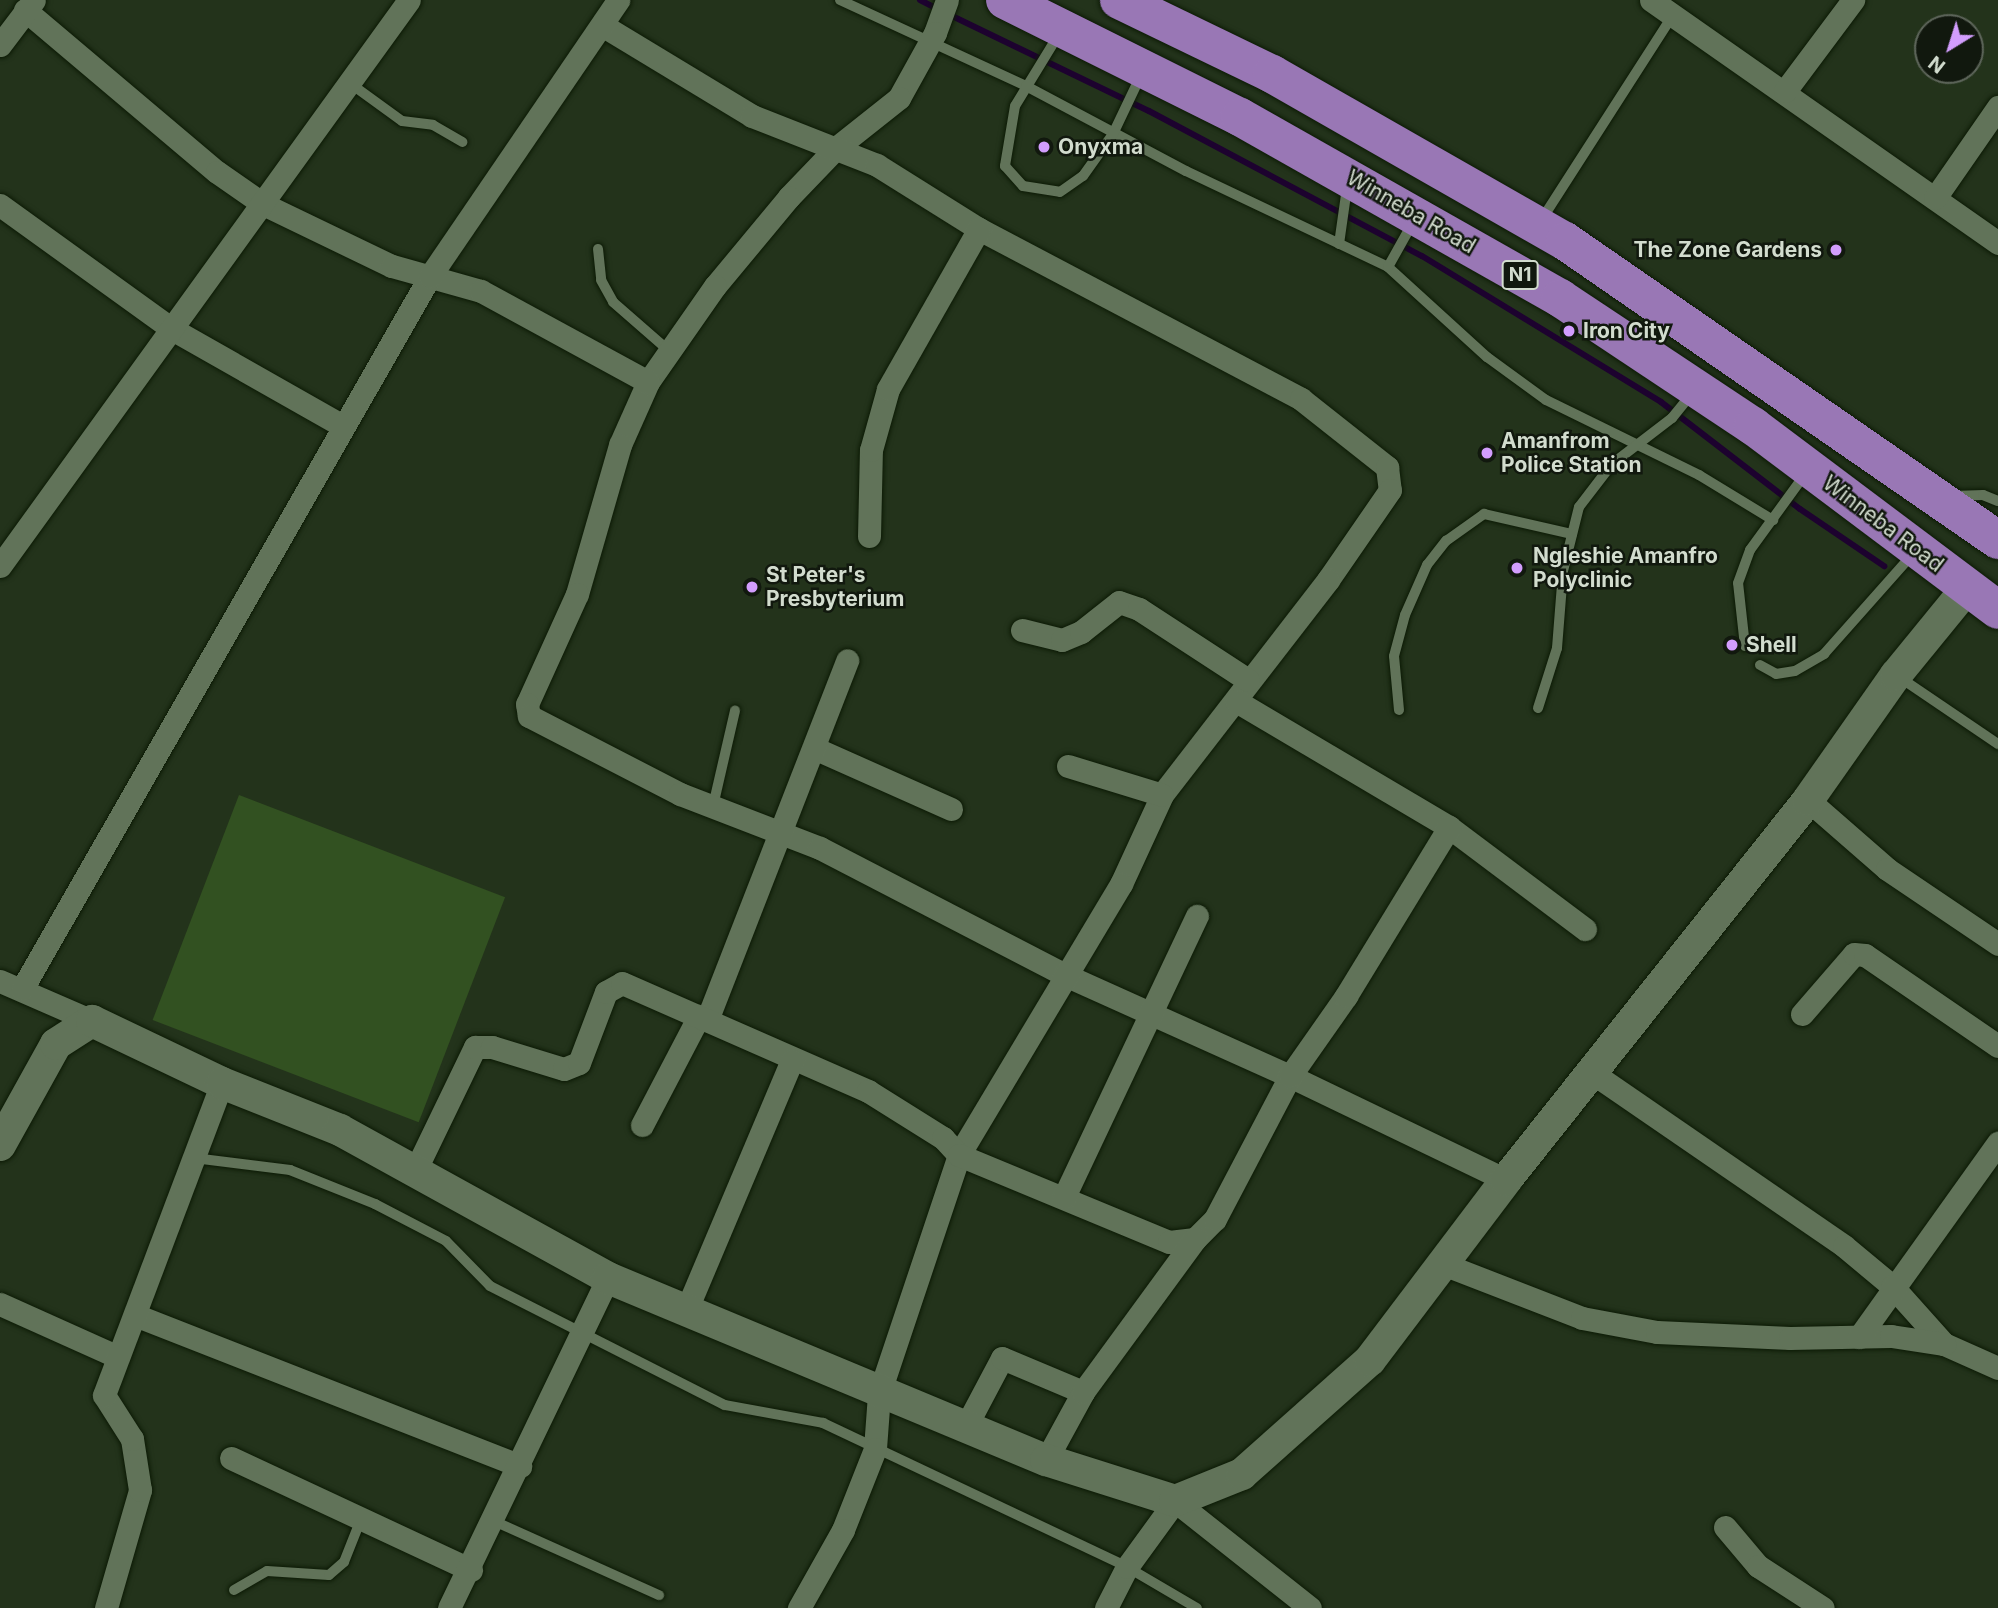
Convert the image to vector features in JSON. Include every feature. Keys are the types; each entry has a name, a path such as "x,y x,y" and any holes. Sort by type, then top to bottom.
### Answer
{"highway":[{"name":"Winneba Road","path":"1005,0 1347,176 1560,298 1697,387 1810,468 1998,610"},
{"name":"N1","path":"1119,0 1272,74 1538,225 1940,496 1998,540"}],"street":[{"path":"0,566 351,84 409,0"},
{"path":"22,989 341,425 430,276 618,0"},
{"path":"947,0 931,40 898,98 836,148 758,233 668,350 648,382 620,445 577,594 527,704 529,716 668,788 782,832 1065,975 1290,1076 1506,1180"},
{"path":"1651,0 1785,91 1998,243"},
{"path":"1785,91 1853,0"},
{"path":"0,45 30,5 217,172 263,204 392,266 481,291 648,382"},
{"path":"602,25 752,116 877,165 979,229 1301,399 1387,467 1390,490 1328,580 1248,680 1236,701 1162,795 1121,884 959,1155 879,1394 876,1449 843,1530 799,1608"},
{"path":"1935,198 1998,107"},
{"path":"0,205 172,329 341,425"},
{"path":"869,537 871,450 888,389 979,229"},
{"path":"1106,1608 1127,1567 1175,1501 1242,1474 1320,1408 1370,1360 1506,1180 1594,1074 1808,800 1896,675 1968,588"},
{"path":"1022,630 1062,640 1081,632 1119,602 1139,609 1248,680"},
{"path":"642,1125 703,1018 782,832 847,660"},
{"path":"1236,701 1449,827 1585,929"},
{"path":"814,748 951,809"},
{"path":"1068,766 1162,795"},
{"path":"1808,800 1887,869 1998,944"},
{"path":"1046,1460 1083,1392 1195,1240 1215,1219 1290,1076 1346,996 1449,827"},
{"path":"1064,1197 1153,1014 1197,916"},
{"path":"1802,1014 1854,954 1866,955 1998,1046"},
{"path":"0,981 222,1083 340,1130 608,1278 879,1394 1046,1460 1175,1501 1310,1608"},
{"path":"415,1171 475,1047 492,1047 564,1069 579,1063 606,992 622,984 868,1091 943,1138 959,1155 1169,1242 1195,1240"},
{"path":"0,1145 56,1044 92,1021"},
{"path":"686,1311 792,1060"},
{"path":"1594,1074 1844,1246 1892,1286 1944,1344"},
{"path":"106,1608 140,1490 132,1439 104,1395 222,1083"},
{"path":"1859,1336 1892,1286 1998,1143"},
{"path":"1443,1265 1582,1318 1657,1332 1859,1336 1944,1344 1998,1368"},
{"path":"449,1608 471,1570 585,1334 608,1278"},
{"path":"0,1304 118,1357"},
{"path":"135,1315 520,1466"},
{"path":"965,1428 1002,1359 1083,1392"},
{"path":"231,1458 471,1570"},
{"path":"1725,1527 1759,1566 1823,1608"}],"lane":[{"path":"840,0 1026,86 1113,135 1388,267 1487,357 1546,400 1638,445 1773,520"},
{"path":"1538,225 1673,15"},
{"path":"1062,29 1015,106 1005,166 1023,186 1060,192 1083,176 1113,135 1143,69"},
{"path":"351,84 402,121 433,125 461,142"},
{"path":"1339,244 1347,176"},
{"path":"1388,267 1417,215"},
{"path":"598,249 601,280 613,302 668,350"},
{"path":"1538,708 1557,648 1563,571 1578,507 1612,464 1672,418 1697,387"},
{"path":"1745,646 1738,583 1750,550 1810,468"},
{"path":"1940,496 1983,495 1998,501"},
{"path":"1399,710 1394,656 1405,615 1427,565 1446,541 1484,514 1572,534"},
{"path":"1760,666 1776,674 1795,671 1824,654 1917,549"},
{"path":"1896,675 1998,744"},
{"path":"713,806 735,712"},
{"path":"194,1158 290,1170 375,1204 446,1241 490,1286 725,1405 823,1423 1127,1567 1197,1608"},
{"path":"234,1590 267,1571 329,1575 344,1562 361,1519"},
{"path":"494,1521 659,1595"}],"green space":[{"path":"239,795 505,897 419,1122 153,1020"}],"waterway":[{"path":"920,0 938,9"},
{"path":"948,14 1149,111 1422,256 1661,402 1800,509 1884,566"}],"place":[{"name":"Onyxma","path":"1044,147"},
{"name":"The Zone Gardens","path":"1836,250"},
{"name":"Iron City","path":"1569,331"},
{"name":"Amanfrom Police Station","path":"1487,453"},
{"name":"Ngleshie Amanfro Polyclinic","path":"1517,568"},
{"name":"St Peter's Presbyterium","path":"752,587"},
{"name":"Shell","path":"1732,645"}]}
